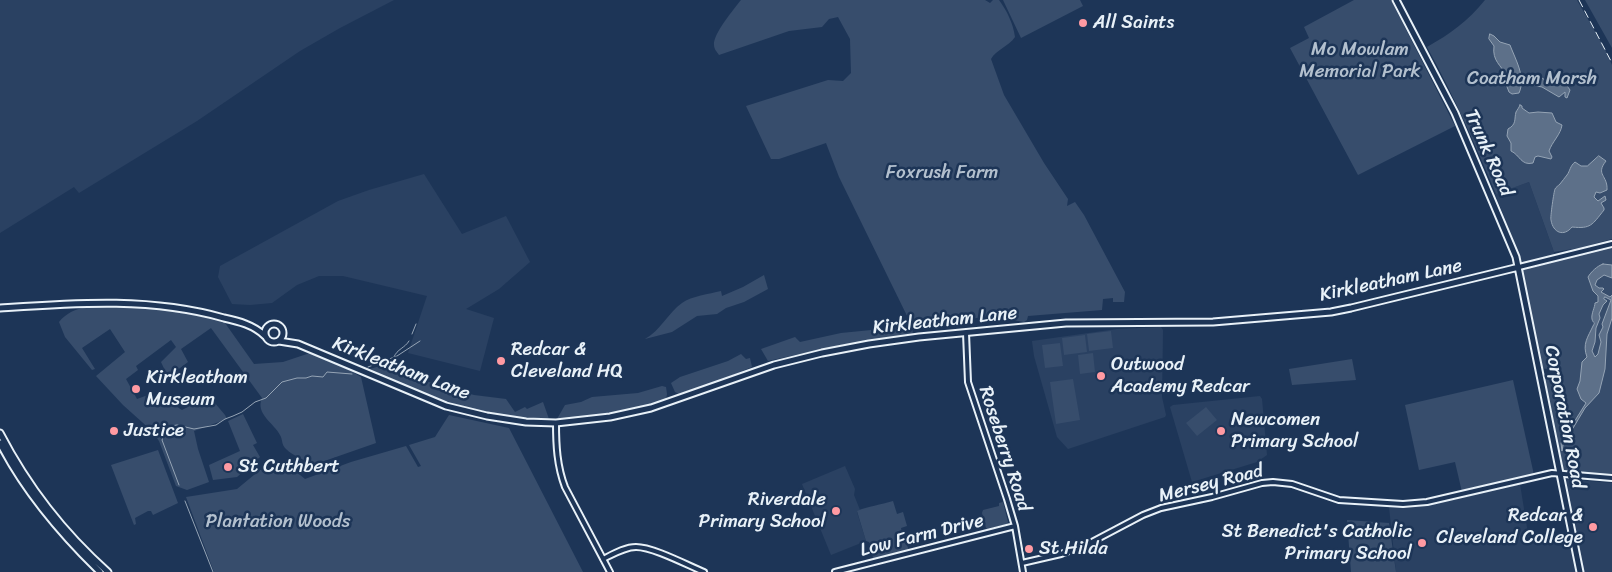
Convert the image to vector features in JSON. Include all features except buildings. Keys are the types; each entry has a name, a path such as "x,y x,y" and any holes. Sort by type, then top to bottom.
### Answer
{"main road":[{"name":"Trunk Road","path":"1396,0 1455,113 1497,210 1519,267"},
{"name":"Kirkleatham Lane","path":"279,341 298,344 446,406 494,418 556,423 610,418 651,408 752,372 830,351 902,339 1078,323 1213,322 1331,312 1519,267"},
{"name":"Corporation Road","path":"1519,267 1580,572"},
{"path":"0,308 109,303 152,304 192,310 249,325 258,329 271,342 279,341 283,336 283,330 277,324 249,325"},
{"path":"265,336 265,330 269,325"},
{"name":"Kirkleatham Lane","path":"283,330 298,344"},
{"path":"0,433 27,478 52,513 83,548 108,572"},
{"path":"0,444 44,511 72,544 100,572"}],"street":[{"name":"Kirkleatham Lane","path":"1519,267 1612,244"},
{"name":"Roseberry Road","path":"966,333 968,382 998,470 1014,526 1023,572"},
{"path":"556,423 556,451 559,472 610,572"},
{"name":"Mersey Road","path":"1022,563 1062,554 1088,544 1143,515 1161,508 1212,497 1262,483 1292,484 1339,500 1410,504 1427,502 1552,473 1612,478"},
{"name":"Low Farm Drive","path":"835,572 1014,526"},
{"path":"603,560 622,550 636,547 650,550 704,572"}],"shaded area":[{"path":"0,0 394,0 300,51 197,121 79,193 74,187 0,233"},
{"path":"1490,34 1500,42 1510,45 1521,75 1519,93 1512,94 1509,92 1504,79 1507,76 1494,55 1494,46 1489,39"},
{"path":"1542,78 1545,80 1545,84 1550,83 1555,78 1562,80 1570,90 1567,98 1565,97 1565,92 1559,97 1542,87 1525,82 1539,81"},
{"path":"1520,105 1529,113 1552,113 1556,122 1562,125 1549,151 1551,159 1538,156 1535,157 1533,163 1529,164 1523,162 1511,151 1511,143 1507,136 1508,129 1514,123 1516,112"},
{"path":"1599,156 1606,161 1602,172 1607,190 1600,193 1596,192 1594,197 1598,201 1605,196 1606,200 1601,203 1604,210 1591,225 1572,227 1562,233 1556,231 1551,220 1555,189 1575,162 1581,166 1587,166"},
{"path":"424,174 462,234 506,216 530,262 499,289 466,309 494,318 480,371 408,353 427,296 343,276 319,276 297,285 272,303 232,304 218,277 220,266 338,201"},
{"path":"1529,182 1555,255 1523,264 1495,194"},
{"path":"1601,265 1612,265 1612,278 1604,275 1597,280 1595,285 1604,289 1601,292 1610,297 1612,295 1612,318 1607,334 1605,369 1599,393 1585,408 1563,445 1562,451 1561,443 1586,403 1581,399 1577,389 1582,362 1587,357 1586,341 1594,324 1592,319 1595,303 1598,302 1598,296 1593,291 1588,277 1594,269","holes":["1605,297 1611,300 1602,324 1603,327 1599,335 1601,342 1598,354 1595,357 1592,351 1596,328 1600,318 1599,314 1607,301 1604,299"]},
{"name":"Outwood Academy Redcar","path":"1161,327 1163,330 1162,397 1165,417 1068,449 1057,437 1034,356 1032,341 1117,329"},
{"name":"Newcomen Primary School","path":"1260,396 1262,399 1267,455 1257,462 1192,482 1170,407 1173,405"},
{"name":"Riverdale Primary School","path":"845,466 855,489 854,495 860,510 857,512 866,541 831,555 802,484"},
{"name":"Redcar & Cleveland College","path":"1564,479 1612,483 1612,572 1584,572"},
{"path":"1520,484 1528,534 1569,534 1577,572 1396,572 1389,507 1405,508 1431,505"}],"green space":[{"name":"Foxrush Farm","path":"741,0 985,0 990,3 993,0 999,0 1009,17 1015,37 991,59 1004,95 1044,163 1068,199 1067,206 1075,202 1084,215 1125,292 1124,302 1113,302 1113,298 1103,299 1102,310 1028,316 1024,322 990,316 917,327 912,326 839,177 826,143 779,159 771,159 746,106 828,80 843,81 851,73 850,39 838,17 829,19 822,27 789,31 719,55 714,46 717,35 724,22"},
{"path":"1003,0 1080,0 1083,6 1021,38"},
{"name":"Mo Mowlam Memorial Park","path":"1354,0 1391,0 1455,126 1358,175 1290,48 1309,38 1304,27"},
{"name":"Coatham Marsh","path":"1485,0 1577,0 1605,49 1612,65 1612,239 1579,248 1554,252 1529,182 1496,194 1463,119 1427,47 1458,26"},
{"name":"Coatham Marsh","path":"1585,0 1612,0 1612,48"},
{"path":"1612,247 1612,475 1561,470 1543,379 1550,372 1547,369 1541,368 1522,270"},
{"path":"764,275 768,289 744,302 726,308 717,314 697,316 672,332 645,339 682,303 696,297 721,291 722,296"},
{"path":"115,305 168,308 225,323 254,364 283,362 310,353 347,369 361,377 376,443 313,465 292,454 284,447 281,437 263,414 261,409 262,398 211,328 181,349 188,362 168,377 161,362 176,347 171,340 136,366 138,370 126,379 137,399 148,395 151,401 160,399 171,402 182,410 209,396 227,419 194,431 209,482 187,490 176,486 159,441 152,431 123,405 96,376 125,352 110,329 82,348 95,369 92,370 65,337 59,322 65,316 78,309"},
{"path":"912,326 913,336 841,345 768,361 761,349 795,337 800,342 841,333"},
{"path":"1111,331 1113,348 1089,351 1087,334"},
{"path":"1085,335 1087,352 1064,355 1062,338"},
{"path":"1060,343 1063,366 1045,368 1042,345"},
{"path":"1093,353 1095,372 1080,374 1078,355"},
{"path":"741,354 746,359 750,358 752,367 679,394 675,392 671,383 680,377 728,361"},
{"path":"1352,359 1356,380 1292,385 1289,369"},
{"path":"390,363 415,378 474,395 506,399 515,412 543,402 549,419 478,410 413,389 370,369"},
{"path":"1073,379 1080,420 1056,424 1050,382"},
{"path":"1513,380 1534,475 1462,492 1455,462 1419,470 1405,405"},
{"path":"662,386 666,387 666,399 643,407 601,416 557,419 565,405 581,402 592,397 638,393"},
{"path":"1206,407 1217,420 1197,436 1186,423"},
{"path":"243,414 257,443 253,445 260,457 237,477 213,480 209,465 240,451 228,421"},
{"name":"Plantation Woods","path":"449,415 509,428 583,572 214,572 186,497 237,489 260,470 288,465 305,479 351,462 406,446 418,467 421,466 409,445 435,437"},
{"path":"158,450 178,503 153,515 151,511 148,511 135,518 136,524 134,525 111,465"},
{"path":"893,501 897,514 903,512 907,526 901,528 909,551 873,559 869,542 866,541 857,511"},
{"path":"1003,502 1007,524 987,529 982,513 983,510 999,506 999,503"},
{"path":"1347,520 1389,523 1396,572 1351,572"}],"waterway":[{"path":"412,334 416,324"},
{"path":"394,357 409,341"},
{"path":"368,367 397,356 420,341"},
{"path":"179,485 162,440 165,432 171,426 177,425 194,429 216,425 242,412 255,402 266,398 282,382 312,376 323,377 327,372 352,374"},
{"path":"185,501 213,572"}],"railway":[{"path":"1579,0 1612,63"}],"place":[{"name":"All Saints","path":"1083,23"},
{"name":"Redcar & Cleveland HQ","path":"501,361"},
{"name":"Outwood Academy Redcar","path":"1101,376"},
{"name":"Kirkleatham Museum","path":"136,389"},
{"name":"Justice","path":"114,431"},
{"name":"Newcomen Primary School","path":"1221,431"},
{"name":"St Cuthbert","path":"228,467"},
{"name":"Riverdale Primary School","path":"836,511"},
{"name":"Redcar & Cleveland College","path":"1593,527"},
{"name":"St Benedict's Catholic Primary School","path":"1422,543"},
{"name":"St Hilda","path":"1029,549"}]}
